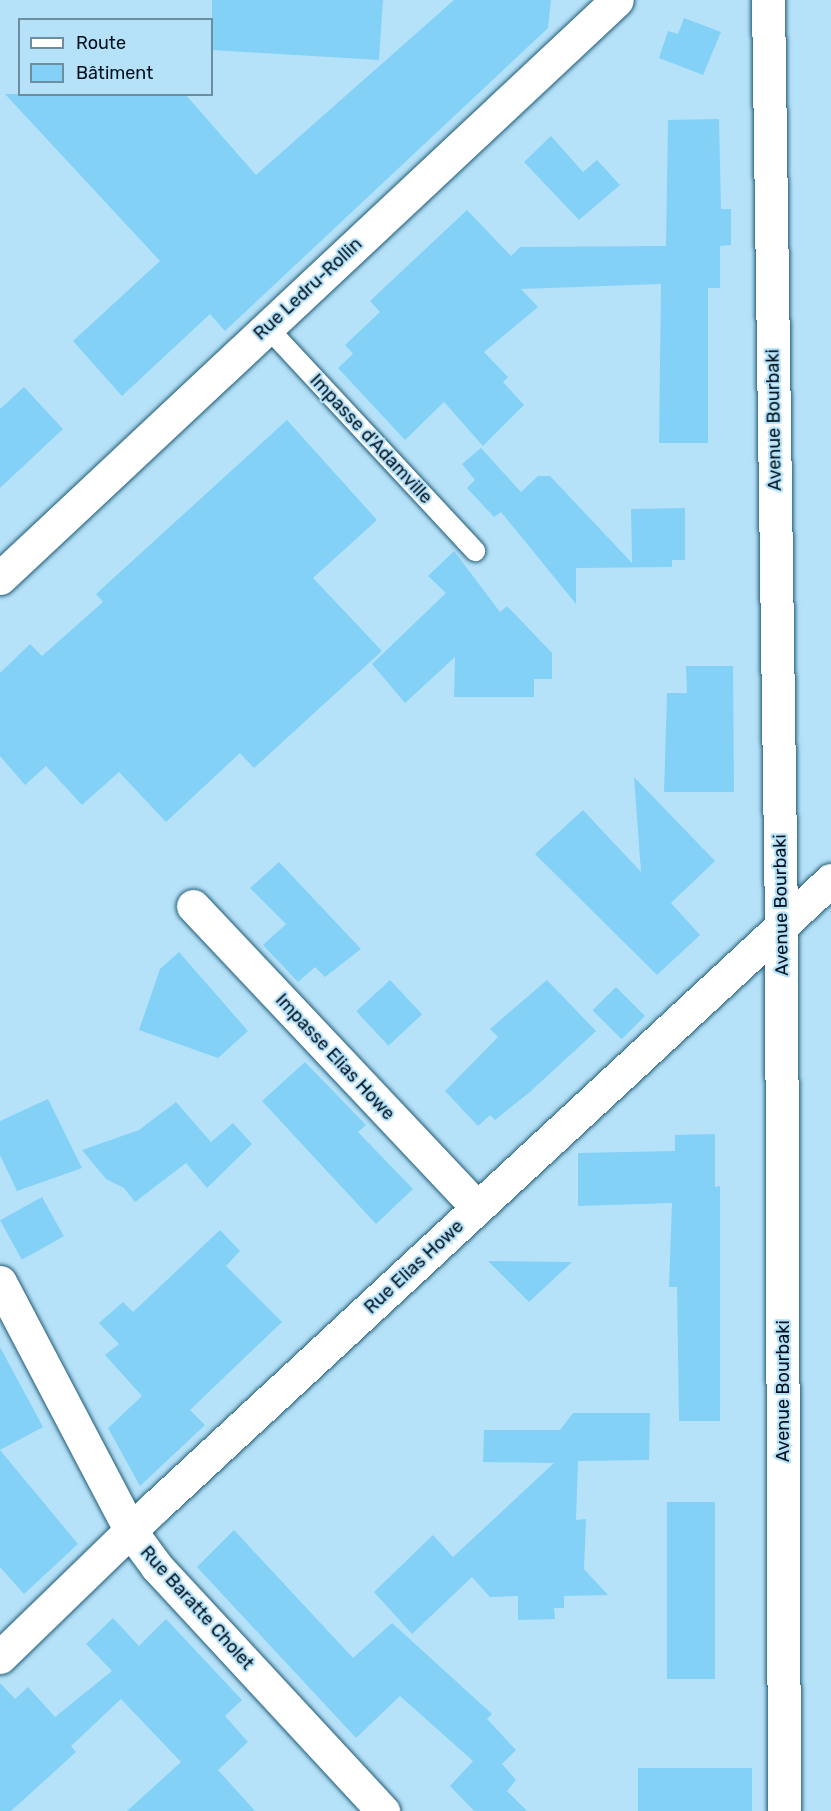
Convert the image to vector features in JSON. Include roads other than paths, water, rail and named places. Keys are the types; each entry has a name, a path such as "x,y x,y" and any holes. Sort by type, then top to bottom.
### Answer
{"street":[{"name":"Rue Ledru-Rollin","path":"0,578 616,0"},
{"name":"Avenue Bourbaki","path":"768,0 781,925 784,1811"},
{"name":"Rue Elias Howe","path":"0,1657 477,1207 831,880"},
{"name":"Impasse Elias Howe","path":"193,906 477,1207"},
{"name":"Rue Baratte Cholet","path":"0,1282 132,1533 157,1567 383,1811"}],"lane":[{"name":"Impasse d'Adamville","path":"267,327 475,551"}]}
